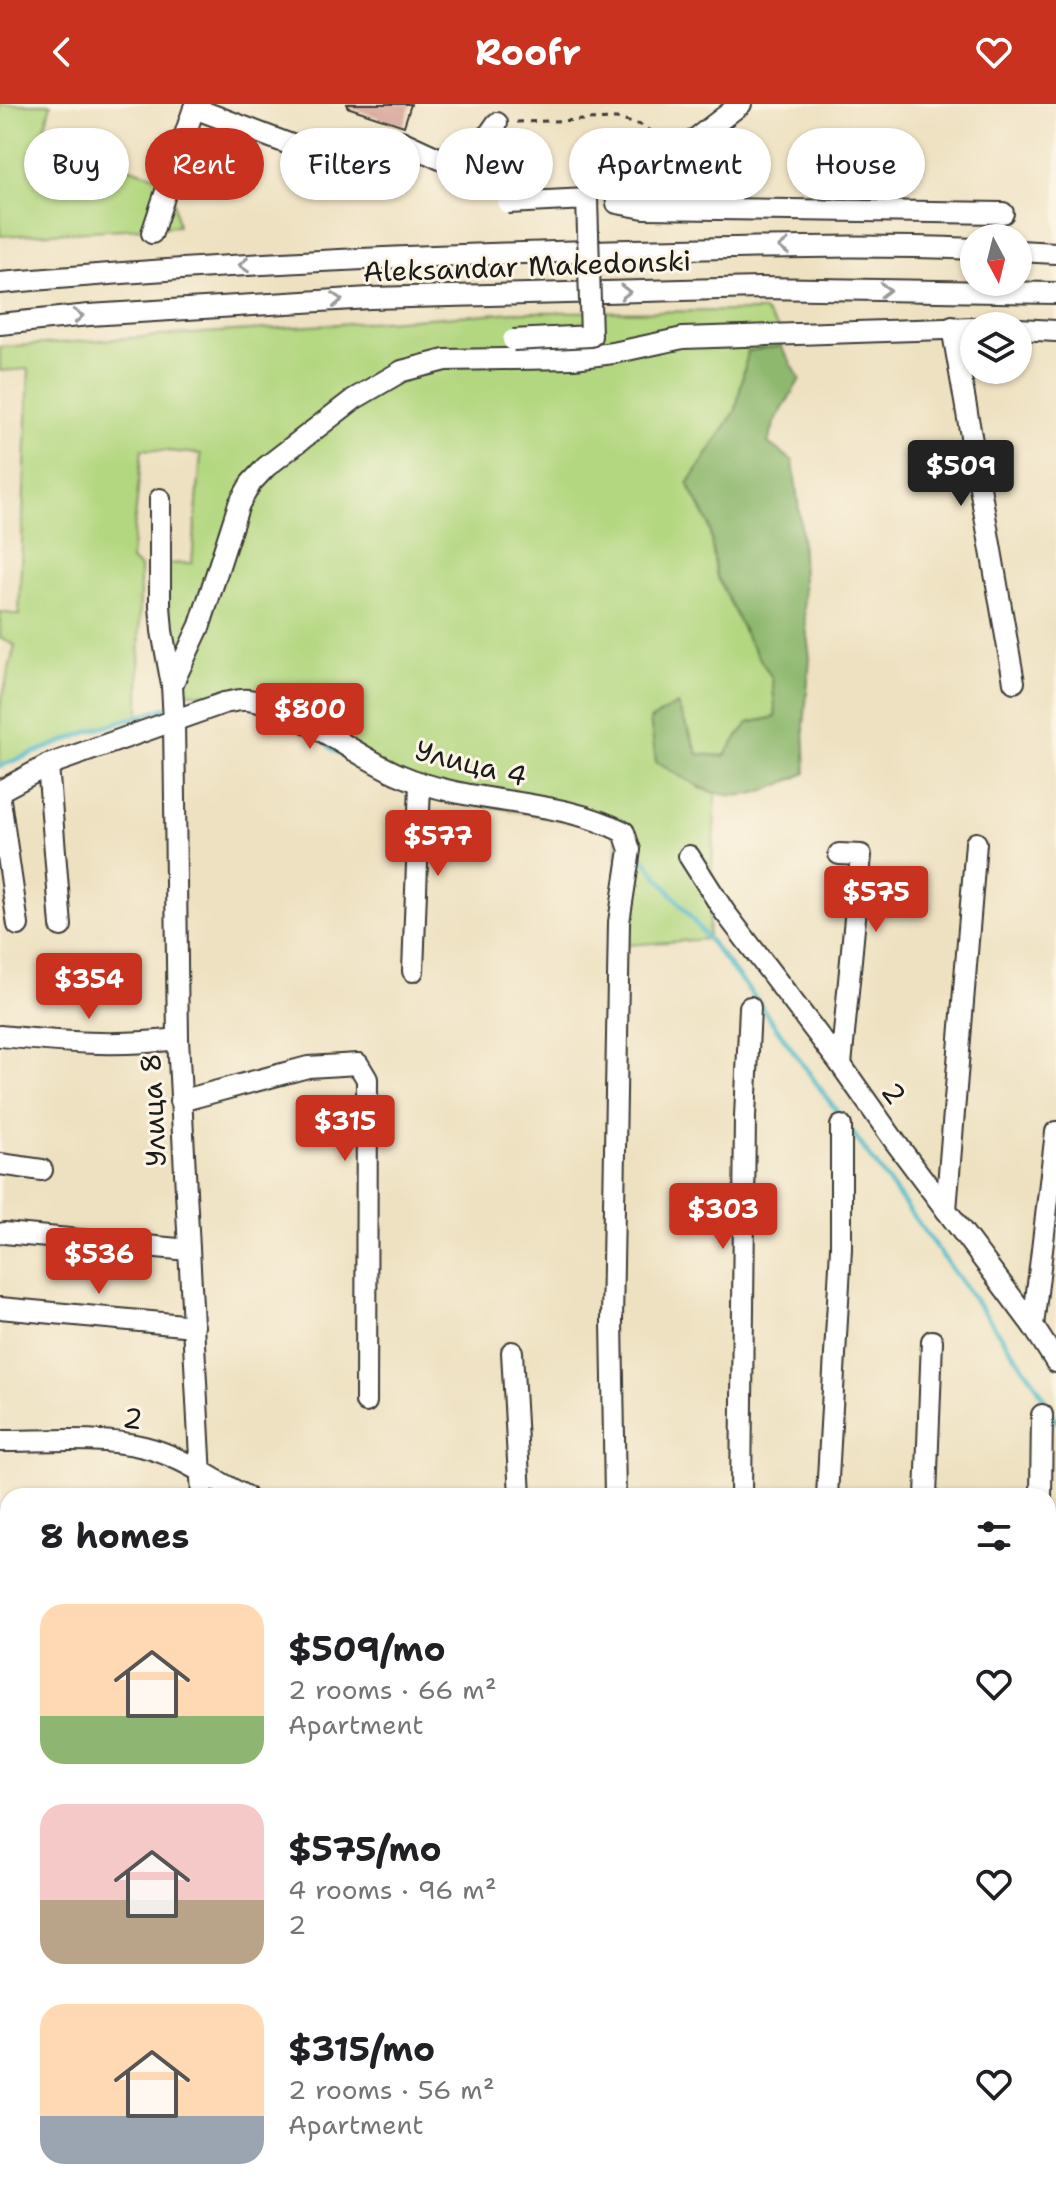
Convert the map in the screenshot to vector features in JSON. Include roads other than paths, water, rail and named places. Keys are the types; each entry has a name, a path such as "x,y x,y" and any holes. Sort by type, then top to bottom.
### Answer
{"street":[{"path":"741,104 681,150 614,179 617,203 644,208 1003,213"},
{"path":"152,233 195,106 318,155 401,141 464,170 497,123"},
{"path":"508,203 587,199 591,336 513,340"},
{"name":"Aleksandar Makedonski","path":"0,283 138,270 489,253 883,245 960,248"},
{"path":"1032,252 1056,253"},
{"name":"Aleksandar Makedonski","path":"0,324 89,315 370,298 759,288 1056,293"},
{"path":"952,327 1014,682"},
{"path":"172,685 200,625 239,504 251,483 266,467 354,399 402,371 445,360 574,358 683,338 960,327"},
{"path":"1032,330 1056,331"},
{"name":"Улица 8","path":"160,499 161,618 172,685 174,721 180,1101 202,1488"},
{"name":"Улица 4","path":"0,791 48,765 224,703 244,699 268,704 305,722 371,763 420,784 601,820 624,832 630,850 619,922 612,1321 615,1488"},
{"path":"48,765 61,926"},
{"path":"413,971 420,784"},
{"path":"0,800 18,925"},
{"path":"946,1210 976,843"},
{"path":"839,854 861,855 841,1065"},
{"name":"2","path":"689,856 724,911 841,1065 1033,1326 1056,1362"},
{"path":"741,1488 745,1117 750,1007"},
{"path":"0,1036 65,1043 130,1045 178,1039"},
{"path":"180,1101 308,1067 358,1064 367,1079 366,1402"},
{"path":"827,1488 841,1248 841,1126"},
{"path":"1033,1326 1056,1132"},
{"path":"0,1164 42,1170"},
{"path":"4,1233 189,1250"},
{"path":"0,1308 194,1326"},
{"path":"926,1488 932,1341"},
{"path":"512,1352 520,1488"},
{"path":"1041,1488 1042,1415"},
{"name":"2","path":"0,1441 96,1441 144,1447 201,1469 228,1488"}],"waterway":[{"path":"179,705 219,695"},
{"path":"0,766 93,730 169,707"},
{"path":"330,747 355,765 377,774"},
{"path":"635,848 752,994 843,1120"},
{"path":"849,1128 1036,1384 1056,1421"}]}
